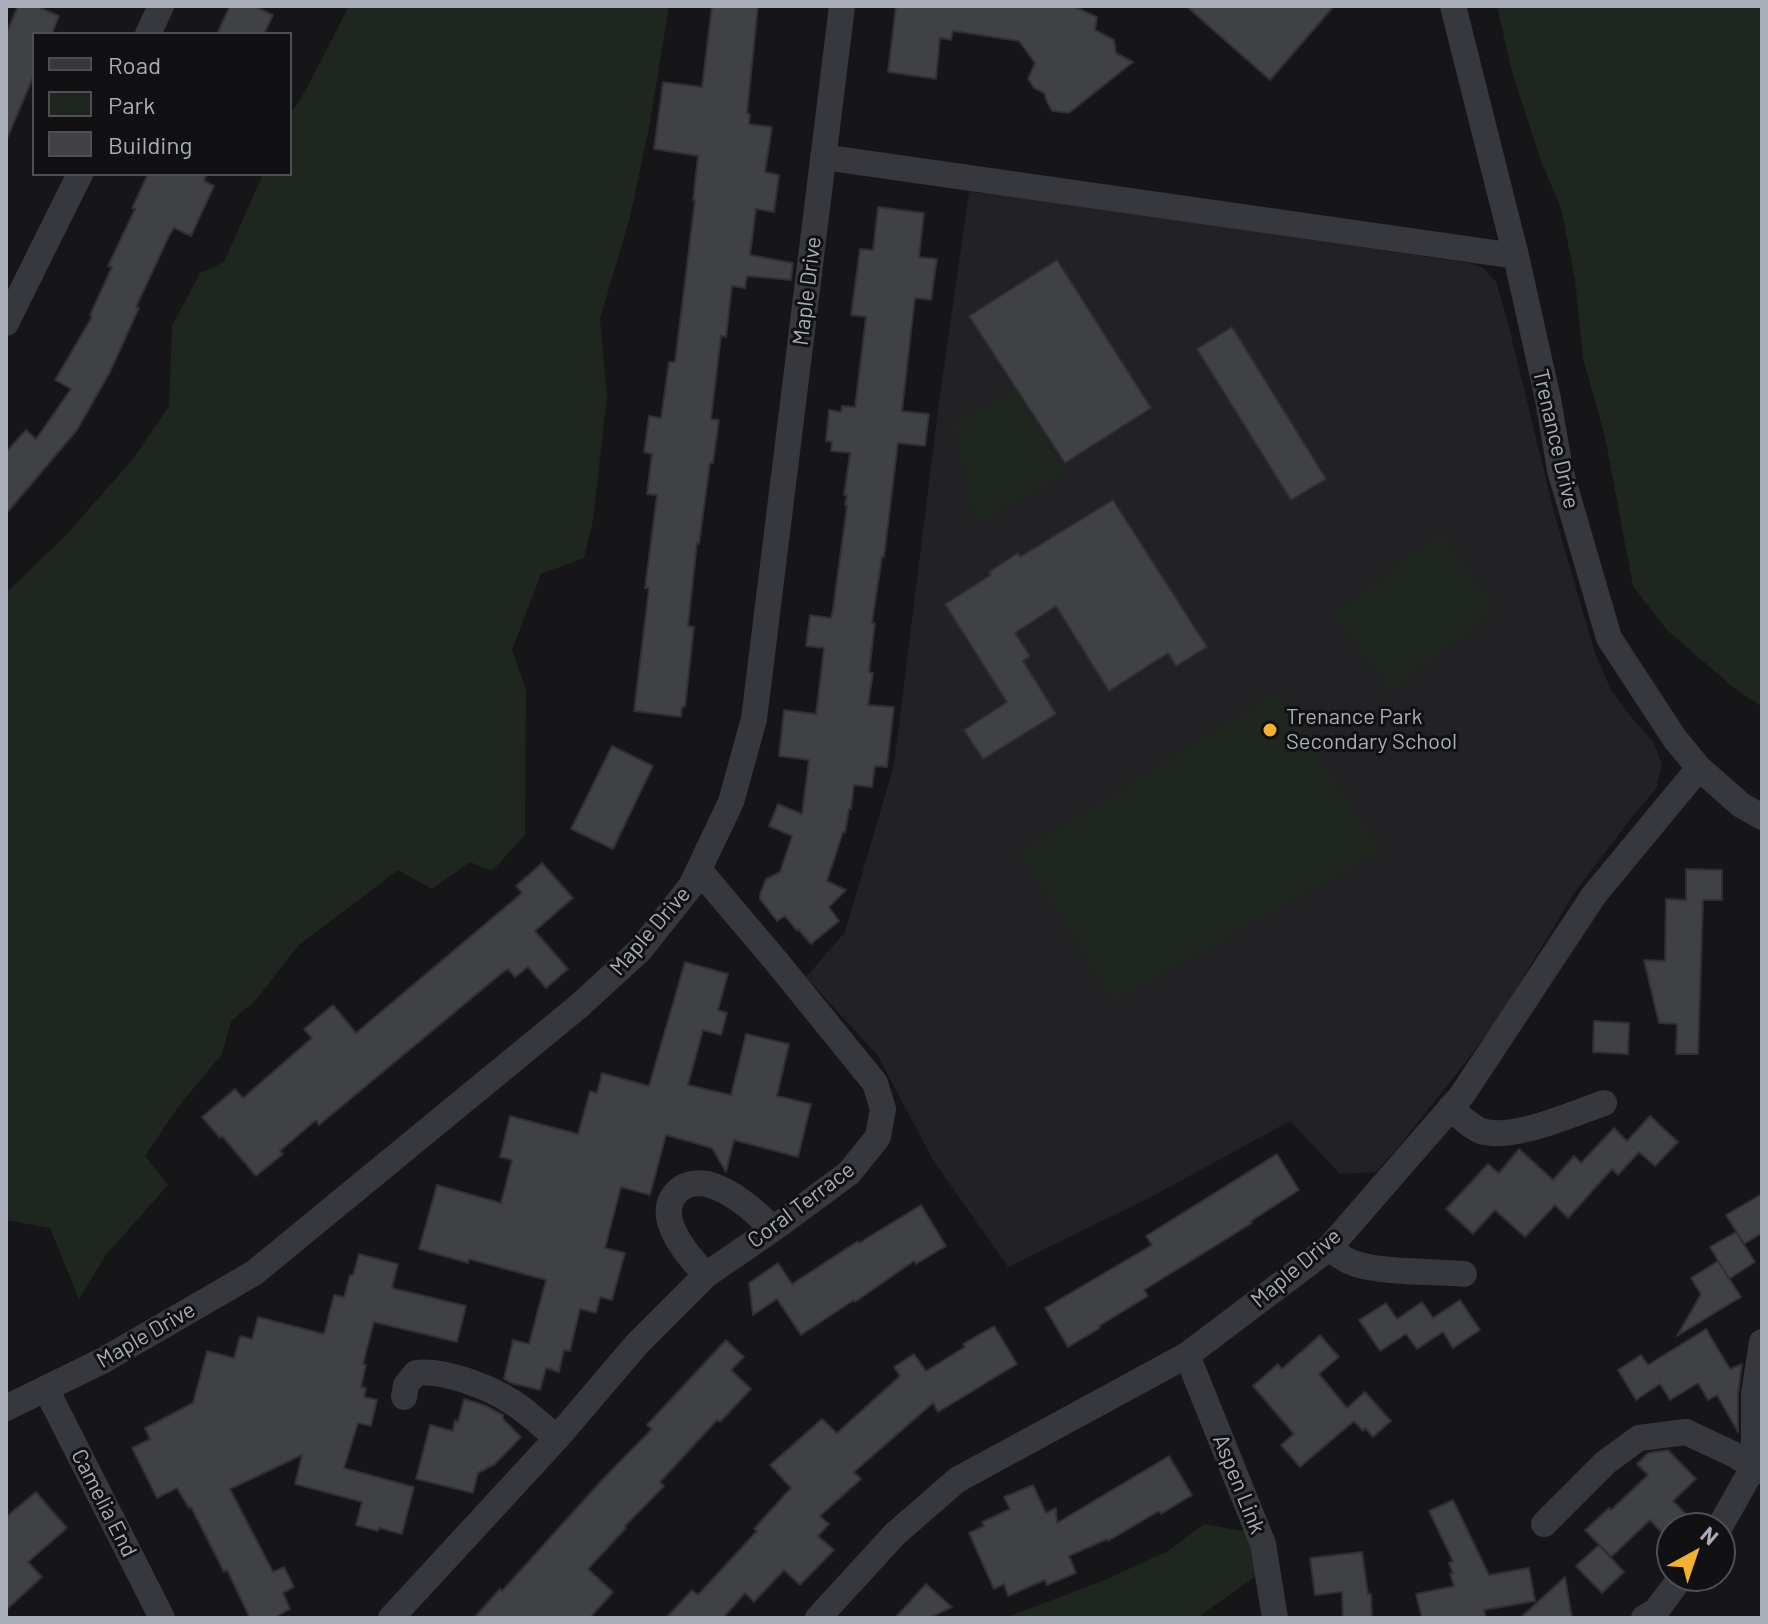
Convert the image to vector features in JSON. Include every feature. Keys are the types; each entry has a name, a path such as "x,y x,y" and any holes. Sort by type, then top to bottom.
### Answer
{"street":[{"name":"Maple Drive","path":"6,1408 104,1360 254,1273 579,1006 640,950 691,886 731,802 754,719 842,6"},
{"name":"Trenance Drive","path":"1453,6 1516,256 1548,399 1560,470 1609,638 1675,739 1699,768 1741,805 1762,817"},
{"path":"823,157 1516,256"},
{"path":"6,323 79,176"},
{"name":"Maple Drive","path":"818,1618 895,1534 957,1480 1187,1355 1329,1248 1462,1095 1594,895 1699,768"},
{"name":"Coral Terrace","path":"391,1618 557,1438 637,1344 706,1275 849,1173 878,1137 883,1109 875,1083 699,870"},
{"path":"1450,1108 1477,1130 1497,1135 1516,1133 1604,1103"},
{"path":"706,1275 684,1250 670,1219 674,1194 682,1187 692,1182 719,1188 760,1216 773,1229"},
{"path":"1329,1248 1354,1264 1464,1274"},
{"path":"1730,1512 1758,1469 1762,1342"},
{"name":"Aspen Link","path":"1187,1355 1263,1544 1275,1618"},
{"path":"404,1397 406,1385 416,1373 437,1373 467,1381 515,1403 557,1438"},
{"name":"Camelia End","path":"46,1389 162,1618"},
{"path":"1544,1524 1606,1462 1639,1438 1686,1432 1758,1469"},
{"path":"1644,1618 1656,1611 1670,1592"}],"shaded area":[{"name":"Trenance Park Secondary School","path":"969,192 1016,196 1469,263 1483,268 1496,282 1507,319 1555,516 1595,653 1611,690 1652,740 1662,764 1656,789 1574,893 1503,1011 1376,1172 1340,1174 1290,1121 1151,1197 1008,1267 933,1160 878,1056 806,977 845,932 894,765 938,410"}],"green space":[{"path":"349,6 669,6 650,123 630,217 600,319 607,396 593,520 584,558 541,574 512,650 526,689 525,835 492,871 470,862 432,889 398,870 299,945 254,1002 231,1021 222,1054 178,1107 145,1156 168,1185 105,1256 79,1299 50,1228 6,1220 6,593 66,535 133,459 169,406 172,326 200,273 224,262 262,176 292,176 292,112"},
{"path":"1497,6 1762,6 1762,707 1733,687 1667,630 1633,586 1605,437 1583,358 1575,280 1561,208 1541,161 1512,72"},
{"path":"1014,390 1066,473 975,525 954,423"},
{"path":"1441,533 1496,610 1390,691 1334,614"},
{"path":"1276,692 1381,851 1114,1001 1020,853"},
{"path":"1204,1524 1248,1532 1256,1576 1197,1618 1005,1618 1107,1579 1168,1551"}],"building":[{"path":"18,6 36,6 59,16 53,32 32,32 32,80 6,141 6,34"},
{"path":"230,6 254,6 273,15 265,32 218,32"},
{"path":"712,6 758,6 747,113 750,114 749,124 772,127 765,172 779,175 774,212 756,209 750,255 793,263 791,280 747,276 745,288 732,286 726,337 721,336 711,419 719,420 697,543 688,626 694,627 685,707 682,707 681,717 634,711 657,495 647,494 652,454 644,452 649,416 661,418 669,362 675,362 698,156 654,149 663,82 702,87"},
{"path":"896,6 1073,6 1097,17 1095,30 1114,40 1116,53 1133,62 1069,113 1052,111 1044,93 1034,88 1028,79 1035,63 1019,41 953,31 951,40 940,38 936,79 888,72"},
{"path":"1186,6 1334,6 1270,80"},
{"path":"147,176 206,176 204,181 214,186 191,236 174,228 169,236 110,372 77,430 6,514 6,452 26,430 36,439 71,389 55,380 92,317 90,315 112,267 108,266 135,209 132,208"},
{"path":"878,207 924,213 919,257 937,259 931,300 915,298 902,411 929,414 925,446 898,443 884,557 872,623 875,623 869,672 873,673 868,705 894,707 887,767 875,766 872,787 854,785 845,833 827,881 846,890 829,907 839,921 811,944 785,916 777,921 760,899 760,894 766,879 780,872 792,836 769,826 778,804 802,814 809,760 779,756 784,710 816,714 824,648 806,646 810,615 831,618 847,506 847,495 844,495 850,453 831,451 832,442 826,441 829,410 841,412 842,406 855,407 866,317 851,315 860,249 873,250"},
{"path":"1057,260 1151,408 1065,463 969,316"},
{"path":"1232,327 1326,479 1291,500 1197,349"},
{"path":"1113,500 1207,647 1176,666 1168,653 1109,691 1056,606 1015,633 1030,656 1023,661 1056,714 983,759 964,730 1007,702 945,604 991,575 989,572 1018,553 1020,557"},
{"path":"612,746 653,766 613,849 571,829"},
{"path":"542,863 573,898 535,931 568,969 546,988 528,967 515,977 508,969 319,1125 316,1120 256,1176 202,1117 235,1089 243,1098 312,1038 304,1029 333,1005 356,1033 522,893 516,886"},
{"path":"1686,869 1722,870 1722,900 1703,900 1698,1054 1676,1054 1677,1024 1659,1023 1644,960 1665,961 1666,899 1686,900"},
{"path":"685,962 728,974 718,1010 727,1013 721,1035 703,1030 688,1085 731,1095 746,1034 789,1044 777,1096 811,1104 798,1157 734,1140 726,1172 712,1148 666,1135 650,1195 621,1187 605,1248 625,1253 612,1300 600,1297 596,1313 580,1309 570,1351 564,1350 559,1372 546,1368 540,1390 511,1383 504,1379 513,1340 529,1344 546,1280 419,1249 437,1185 501,1203 512,1160 500,1157 510,1116 578,1134 590,1091 597,1093 602,1073 649,1086"},
{"path":"1594,1021 1629,1023 1628,1054 1593,1052"},
{"path":"1650,1116 1678,1142 1655,1166 1639,1152 1618,1175 1612,1169 1568,1218 1555,1205 1525,1237 1495,1210 1473,1234 1446,1209 1488,1164 1499,1173 1519,1149 1553,1180 1574,1156 1581,1163 1614,1128 1627,1141"},
{"path":"1277,1154 1299,1190 1144,1290 1148,1296 1068,1347 1045,1308 1152,1245 1146,1236"},
{"path":"1762,1194 1762,1233 1744,1244 1726,1215"},
{"path":"921,1205 946,1246 916,1264 914,1261 801,1335 777,1299 753,1315 749,1283 778,1263 792,1284"},
{"path":"1736,1232 1755,1262 1729,1279 1710,1247"},
{"path":"359,1254 398,1264 392,1288 466,1306 457,1342 374,1322 363,1364 366,1365 361,1387 366,1388 364,1397 377,1400 371,1426 358,1423 344,1468 414,1487 402,1534 356,1525 362,1502 295,1484 302,1455 230,1489 273,1572 284,1567 294,1587 283,1593 290,1609 274,1618 250,1618 191,1507 177,1488 157,1498 132,1448 150,1439 145,1428 193,1403 207,1351 234,1358 240,1336 252,1339 258,1317 324,1334 334,1295 344,1297"},
{"path":"1718,1261 1741,1297 1677,1336 1701,1294 1691,1278"},
{"path":"1460,1300 1480,1330 1453,1348 1443,1332 1417,1349 1406,1334 1380,1351 1359,1320 1386,1303 1397,1319 1422,1302 1433,1318"},
{"path":"994,1326 1017,1364 938,1412 933,1403 854,1472 861,1479 820,1516 829,1524 818,1536 834,1550 800,1585 784,1570 754,1602 745,1593 723,1618 666,1618 692,1590 698,1595 757,1531 754,1529 791,1488 770,1465 822,1419 837,1433 900,1376 894,1367 914,1354 926,1371"},
{"path":"1706,1329 1730,1369 1742,1364 1738,1432 1717,1395 1708,1400 1698,1383 1670,1400 1660,1384 1636,1400 1618,1370 1641,1355 1648,1365"},
{"path":"1320,1335 1339,1357 1319,1374 1347,1408 1365,1392 1391,1421 1373,1437 1354,1421 1300,1467 1281,1445 1294,1434 1253,1386 1278,1364 1282,1369"},
{"path":"726,1340 744,1357 731,1370 751,1389 720,1422 717,1420 660,1482 664,1486 588,1569 613,1592 590,1618 474,1618 652,1429 647,1425"},
{"path":"464,1399 503,1415 503,1419 521,1437 495,1464 478,1473 473,1493 416,1479 430,1425 453,1431"},
{"path":"1668,1450 1696,1479 1673,1501 1684,1512 1656,1512 1656,1526 1650,1520 1611,1557 1585,1530 1648,1475 1637,1464 1648,1453"},
{"path":"1169,1456 1192,1495 1108,1541 1069,1556 1076,1573 1047,1585 1045,1580 1008,1596 1004,1584 994,1589 969,1533 984,1526 982,1522 1010,1509 1004,1497 1033,1485 1046,1513 1056,1508 1057,1523"},
{"path":"36,1492 67,1528 28,1562 42,1577 6,1610 6,1517"},
{"path":"1453,1500 1489,1575 1529,1568 1535,1601 1484,1610 1486,1618 1422,1618 1416,1594 1454,1586 1449,1563 1453,1561 1429,1511"},
{"path":"1599,1545 1624,1572 1602,1593 1576,1566"},
{"path":"1362,1552 1368,1594 1371,1594 1372,1618 1343,1618 1342,1592 1315,1595 1310,1558"},
{"path":"1565,1577 1572,1618 1520,1618"},
{"path":"926,1584 952,1607 929,1618 895,1618"}],"place":[{"name":"Trenance Park Secondary School","path":"1270,730"}]}
